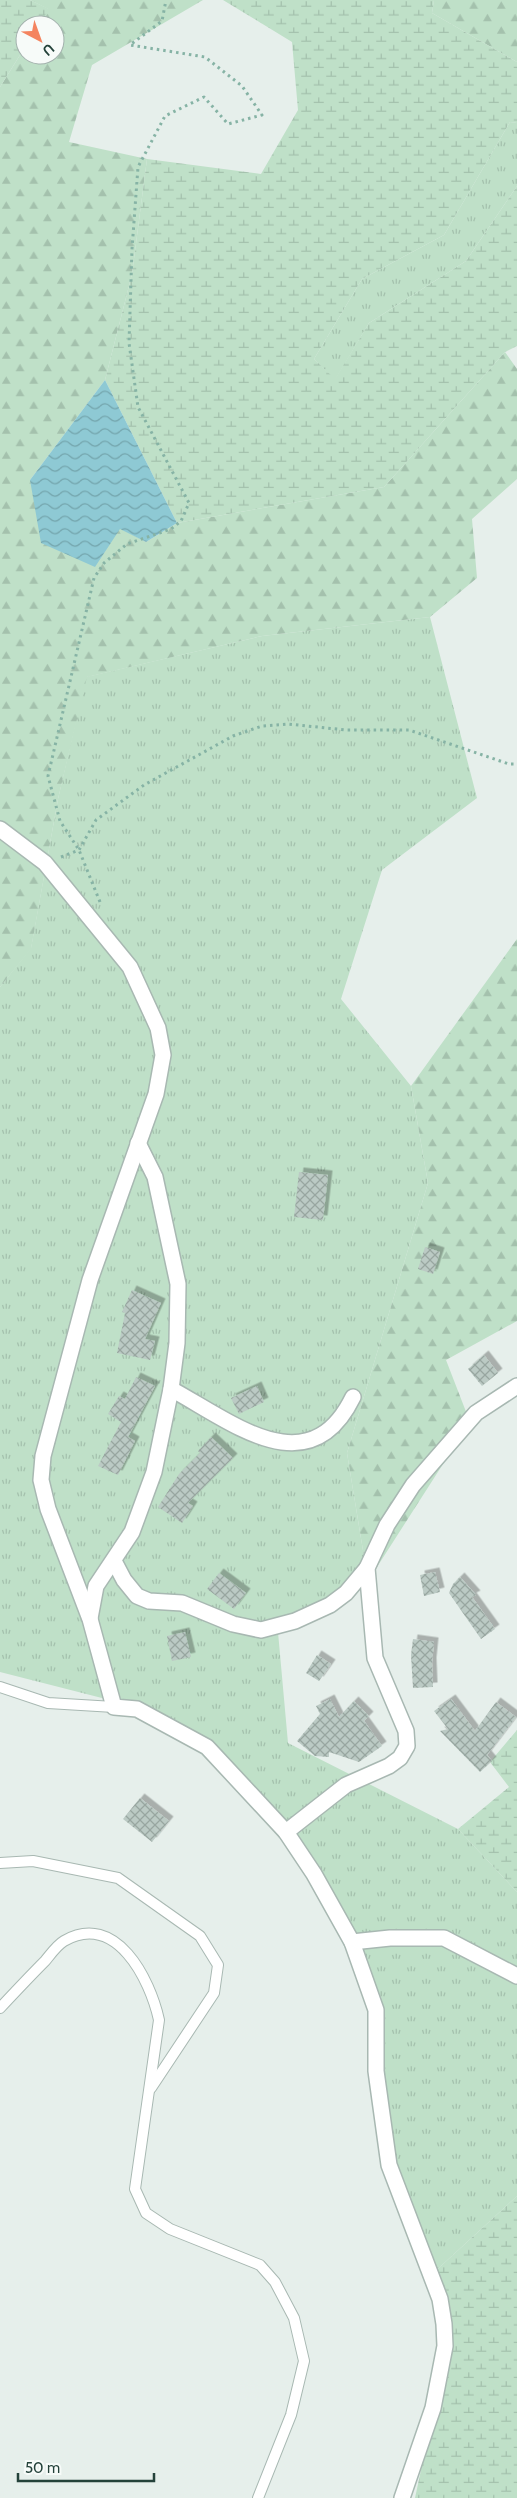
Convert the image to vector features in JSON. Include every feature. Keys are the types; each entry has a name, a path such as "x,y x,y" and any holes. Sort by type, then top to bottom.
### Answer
{"street":[{"path":"0,829 45,863 130,967 158,1028 163,1055 156,1094 90,1280 43,1456 41,1480 48,1509 90,1619 114,1707 137,1709 206,1747 286,1832 314,1874 352,1942 376,2010 376,2071 389,2165 440,2299 444,2324 445,2346 433,2408 402,2498"},
{"path":"90,1619 96,1586 132,1532 154,1472 171,1389 177,1343 178,1284 155,1176 138,1143"},
{"path":"114,1561 124,1580 137,1596 149,1601 182,1603 234,1624 260,1630 295,1621 330,1605 346,1593 367,1568 387,1525 413,1485 476,1413 502,1394 517,1386"},
{"path":"171,1389 255,1435 281,1443 314,1441 327,1433 343,1416 353,1396"},
{"path":"286,1832 346,1785 389,1766 400,1758 408,1746 406,1731 374,1658 367,1568"},
{"path":"352,1942 390,1938 444,1938 517,1976"}],"lane":[{"path":"0,1687 48,1703 114,1707"},
{"path":"0,1864 33,1861 118,1878 200,1936 218,1965 214,1993 149,2091"},
{"path":"0,2008 63,1942 84,1934 103,1936 125,1949 135,1961 154,1998 159,2020 135,2189 146,2213 170,2229 260,2265 276,2282 294,2318 304,2361 291,2415 258,2498"}],"path":[{"path":"166,0 162,21 130,45 204,57 242,86 262,115 228,124 204,97 165,116 138,167 132,249 129,343 138,408 189,503 181,521 171,529 127,544 104,562 94,578 48,776 60,821 79,850 96,820 144,785 233,736 262,726 288,724 346,730 408,730 509,764 517,764"}],"green space":[{"path":"0,0 30,0 49,9 45,15 15,15 15,63 0,87"},
{"path":"30,0 203,0 92,65 69,142 147,159 132,274 105,380 30,480 146,542 177,523 384,487 505,352 517,369 517,479 472,519 477,578 430,617 262,636 87,677 58,799 31,949 0,987 0,87 15,63 15,65 65,65 65,15 45,15 48,9"},
{"path":"223,0 434,0 432,13 517,62 517,123 510,122 444,235 362,279 314,359 335,379 369,323 466,261 517,186 517,346 505,352 384,487 177,523 105,380 132,274 147,159 261,174 298,110 292,42"},
{"path":"434,0 517,0 517,62 432,13"},
{"path":"510,122 517,123 517,186 466,261 369,323 335,380 314,359 362,279 444,235"},
{"path":"430,617 477,798 382,870 341,999 411,1086 428,1183 347,1453 368,1581 277,1621 288,1743 458,1829 517,1892 517,2196 429,2277 384,2150 361,1956 230,1760 145,1709 0,1672 0,987 31,948 58,799 86,677 262,636"},
{"path":"517,939 517,1321 446,1360 470,1422 368,1581 347,1453 428,1183 411,1086"},
{"path":"517,1730 517,1892 458,1829 509,1787 490,1762"},
{"path":"517,2196 517,2498 415,2498 450,2335 429,2277"}],"water":[{"path":"105,380 177,523 146,542 120,529 95,567 41,543 30,480"}],"building":[{"path":"299,1172 328,1175 323,1220 294,1217"},
{"path":"425,1247 440,1252 433,1274 418,1269"},
{"path":"132,1290 161,1303 145,1339 155,1341 150,1360 117,1353 125,1313 122,1312"},
{"path":"484,1355 498,1373 482,1386 468,1369"},
{"path":"136,1377 155,1386 128,1437 135,1441 118,1475 98,1466 121,1422 108,1414 119,1396 125,1399"},
{"path":"257,1386 264,1402 239,1414 231,1398"},
{"path":"211,1437 233,1458 188,1503 193,1506 182,1523 158,1507 179,1474 200,1453 198,1451"},
{"path":"435,1572 440,1592 424,1596 420,1575"},
{"path":"219,1573 246,1593 234,1609 207,1589"},
{"path":"460,1577 476,1595 472,1597 495,1629 481,1639 449,1593 453,1584"},
{"path":"185,1632 191,1657 172,1661 167,1636"},
{"path":"413,1639 434,1642 432,1662 433,1687 413,1688 411,1655"},
{"path":"317,1655 331,1664 319,1681 306,1673"},
{"path":"330,1699 339,1717 354,1701 369,1716 364,1721 382,1746 359,1762 329,1752 329,1757 315,1756 297,1741 320,1714 316,1706"},
{"path":"451,1699 475,1731 496,1702 516,1717 487,1755 492,1761 480,1772 440,1731 448,1729 434,1711"},
{"path":"140,1798 169,1821 152,1842 123,1819"}]}
